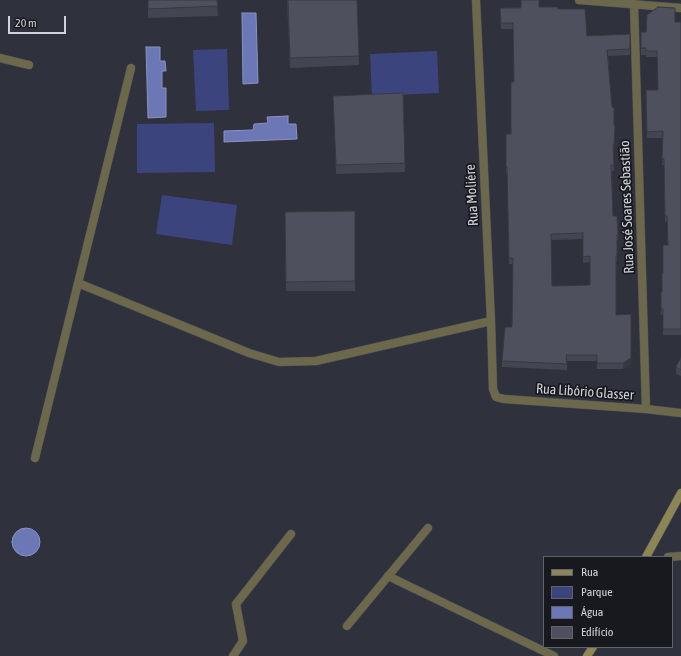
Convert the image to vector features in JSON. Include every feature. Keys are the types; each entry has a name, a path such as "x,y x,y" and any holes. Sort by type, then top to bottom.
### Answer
{"street":[{"name":"Rua Moliére","path":"476,0 491,321 492,389"},
{"path":"579,0 681,8"},
{"name":"Rua José Soares Sebastião","path":"634,4 646,409"},
{"path":"0,58 29,65"},
{"path":"35,458 131,68"},
{"path":"78,283 249,353 279,362 316,361 491,321"},
{"name":"Rua Libório Glasser","path":"492,389 496,397 504,399 646,409 681,413"},
{"path":"647,556 681,493"},
{"path":"347,626 428,528"},
{"path":"233,656 243,641 236,604 291,534"},
{"path":"388,576 554,656"}],"green space":[{"path":"227,49 229,110 196,111 193,50"},
{"path":"437,51 439,93 372,96 370,54"},
{"path":"214,123 215,172 137,173 137,124"},
{"path":"162,195 237,205 232,245 156,234"}],"water":[{"path":"242,13 256,13 258,83 243,84"},
{"path":"146,47 160,47 160,61 165,61 166,71 162,71 162,88 166,88 166,117 148,118"},
{"path":"288,116 288,124 296,124 297,139 224,142 224,131 253,130 254,124 268,123 267,117"},
{"path":"26,528 36,532 40,542 36,552 26,556 16,552 12,542 16,532"}],"building":[{"path":"148,0 217,0 218,6 148,9"},
{"path":"288,0 357,0 359,56 290,58"},
{"path":"521,0 539,0 539,7 585,9 587,36 630,34 630,49 607,50 615,125 613,145 614,165 611,165 613,216 617,216 618,235 616,256 616,315 631,314 631,358 623,363 597,363 597,355 566,355 567,364 502,361 505,327 512,327 513,258 509,258 506,134 511,134 511,82 514,82 513,23 501,23 500,8 521,8","holes":["583,233 583,257 590,256 590,285 552,286 551,234"]},
{"path":"658,7 675,8 675,22 681,22 681,329 663,329 661,292 663,245 668,245 667,216 665,216 664,159 662,159 663,131 647,132 646,90 658,90 657,51 646,51 646,48 641,48 641,32 646,32 647,15"},
{"path":"403,93 405,163 336,165 333,96"},
{"path":"355,211 355,281 286,282 285,212"},
{"path":"681,357 681,370 676,367"}]}
